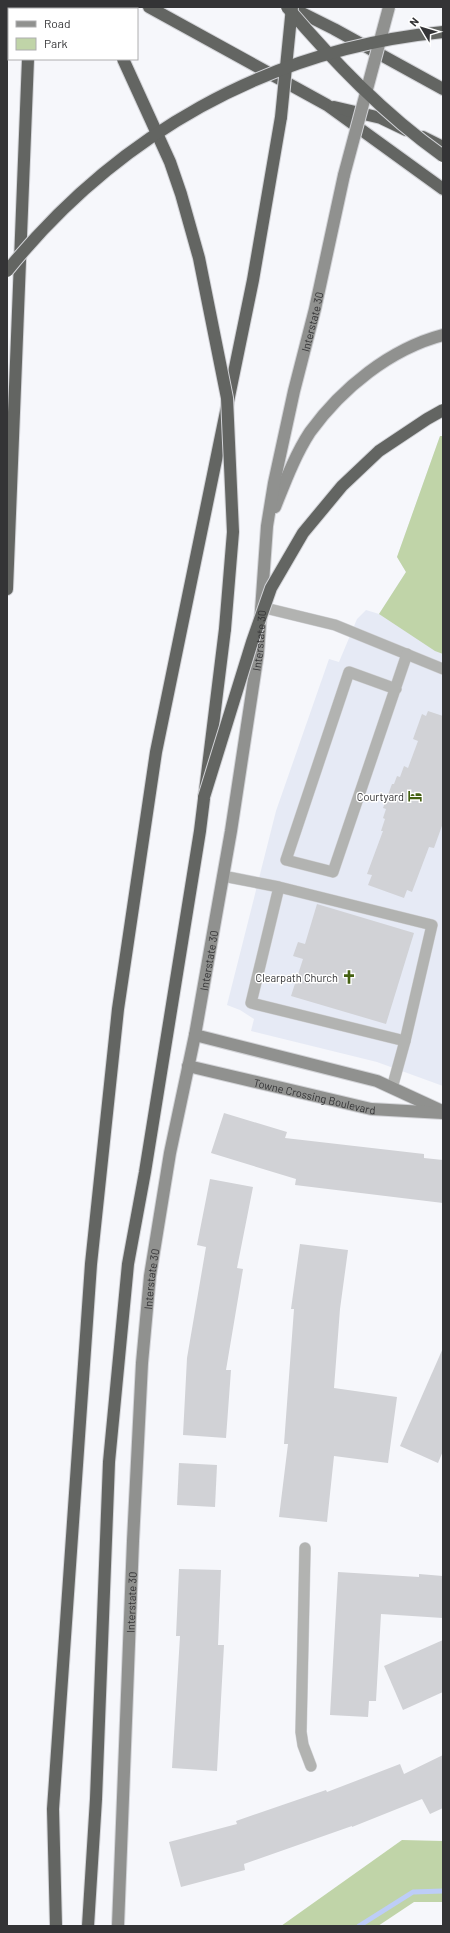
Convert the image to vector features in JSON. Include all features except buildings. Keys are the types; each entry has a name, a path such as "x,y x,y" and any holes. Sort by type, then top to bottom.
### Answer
{"highway":[{"path":"149,7 327,105 443,189"},
{"path":"290,7 334,29 443,89"},
{"path":"56,1926 54,1801 91,1264 118,1009 156,752 253,280 281,117 290,7"},
{"path":"290,7 348,75 416,136 443,156"},
{"path":"7,271 49,223 101,174 134,148 195,110 267,74 316,58 368,44 443,32"},
{"path":"7,589 14,421 17,288 28,60"},
{"path":"88,1926 96,1799 109,1462 128,1264 161,1075 204,797 225,629 233,532 227,398 199,258 181,194 170,162 123,60"},
{"path":"327,105 381,118 443,147"},
{"path":"204,797 252,642 271,588 303,532 342,486 379,452 427,419 443,410"}],"main road":[{"name":"Interstate 30","path":"118,1926 133,1541 142,1363 150,1276 170,1153 195,1035 223,876 258,653 267,526 292,399 315,309 344,175 389,7"},
{"path":"267,526 293,464 310,433 334,403 361,378 394,356 425,340 443,335"},
{"name":"Towne Crossing Boulevard","path":"195,1035 377,1081 443,1112"},
{"name":"Towne Crossing Boulevard","path":"188,1066 371,1109 443,1112"}],"lane":[{"path":"261,607 335,625 443,669"},
{"path":"396,690 349,672 286,860 333,872 396,690 407,654"},
{"path":"223,876 279,887 432,925 405,1041 392,1088"},
{"path":"279,887 251,1003 405,1041"},
{"path":"305,1548 302,1732 303,1744 311,1766"}],"shaded area":[{"path":"440,436 443,436 443,1086 377,1062 251,1031 254,1019 240,1010 227,1005 276,811 329,659 339,662 357,619 366,610 379,614 406,572 397,557"}],"green space":[{"path":"440,436 443,436 443,654 435,651 379,614 406,572 397,557"},
{"path":"402,1840 443,1841 443,1902 414,1902 378,1926 281,1926"}],"waterway":[{"path":"359,1926 413,1892 443,1891"}],"place":[{"name":"Courtyard","path":"415,796"},
{"name":"Clearpath Church","path":"349,977"}]}
